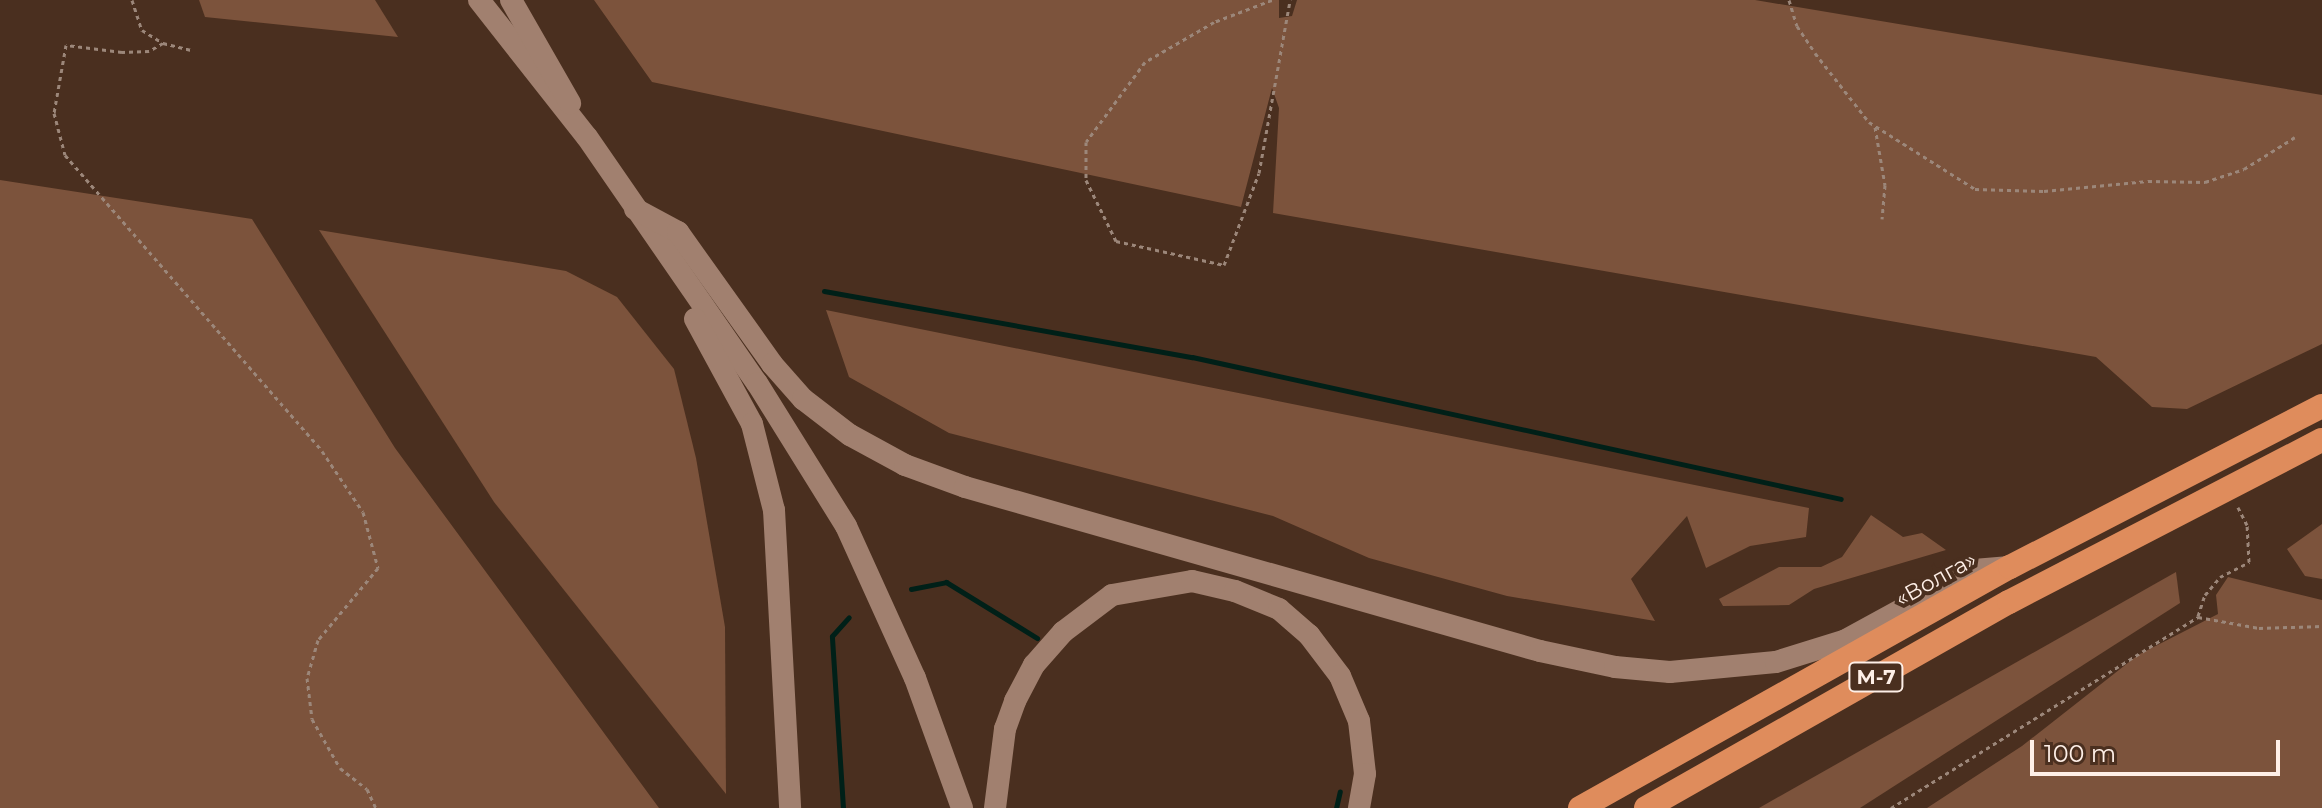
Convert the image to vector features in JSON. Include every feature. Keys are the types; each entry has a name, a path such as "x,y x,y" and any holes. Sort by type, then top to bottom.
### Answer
{"highway":[{"name":"«Волга»","path":"1580,808 2010,567 2322,406"},
{"name":"М-7","path":"1646,808 2009,602 2322,440"}],"main road":[{"path":"479,0 587,137 757,383 846,526 915,678 962,808"},
{"path":"511,0 587,137"},
{"path":"635,209 678,232 772,364 803,399 850,435 905,465 965,487 1540,651 1615,667 1670,672 1776,662 1846,640 1974,570 2010,567"},
{"path":"635,209 676,290 717,355 756,438 774,510 790,808"},
{"path":"995,808 1005,729 1015,701 1054,643 1112,595 1192,581 1235,591 1279,609 1309,635 1332,666 1359,721 1365,774 1359,808"}],"path":[{"path":"132,0 142,30 163,43 191,50"},
{"path":"1272,0 1214,22 1145,62 1086,142 1086,180 1098,212 1116,241 1224,265 1259,173 1290,0"},
{"path":"1789,0 1797,26 1815,53 1875,127 1975,189 2044,191 2148,181 2205,182 2244,169 2295,137"},
{"path":"163,43 149,51 122,52 66,45 54,113 65,155 322,451 363,512 378,568 318,640 307,678 312,719 340,768 367,789 376,808"},
{"path":"1875,127 1885,185 1882,219"},
{"path":"1891,808 2198,617 2205,595 2220,577 2249,562 2252,553 2247,525 2229,489"},
{"path":"2198,617 2259,628 2322,626"}],"shaded area":[{"path":"199,0 375,0 398,37 205,17"},
{"path":"594,0 1279,0 1279,18 1292,16 1297,0 1755,0 2322,95 2322,344 2187,409 2152,407 2096,357 1273,213 1279,108 1272,88 1241,207 652,82"},
{"path":"0,180 252,219 395,448 659,808 0,808"},
{"path":"319,230 566,271 617,297 674,369 696,458 725,627 726,794 494,502"},
{"path":"826,310 1809,508 1806,537 1750,546 1706,568 1687,516 1631,579 1655,621 1507,596 1369,558 1273,516 949,433 849,377"},
{"path":"1871,515 1903,537 1922,533 1946,550 1814,589 1789,605 1723,606 1719,599 1779,567 1821,567 1842,557"},
{"path":"2322,524 2322,579 2305,576 2287,549"},
{"path":"2176,572 2180,603 1860,808 1759,808"},
{"path":"2228,577 2322,600 2322,808 1927,808 2022,746 2138,655 2218,614 2216,595"}],"waterway":[{"path":"824,291 1192,357 1841,499"},
{"path":"911,589 946,582 1037,638"},
{"path":"843,808 832,636 849,617"},
{"path":"1336,808 1340,791"}]}
